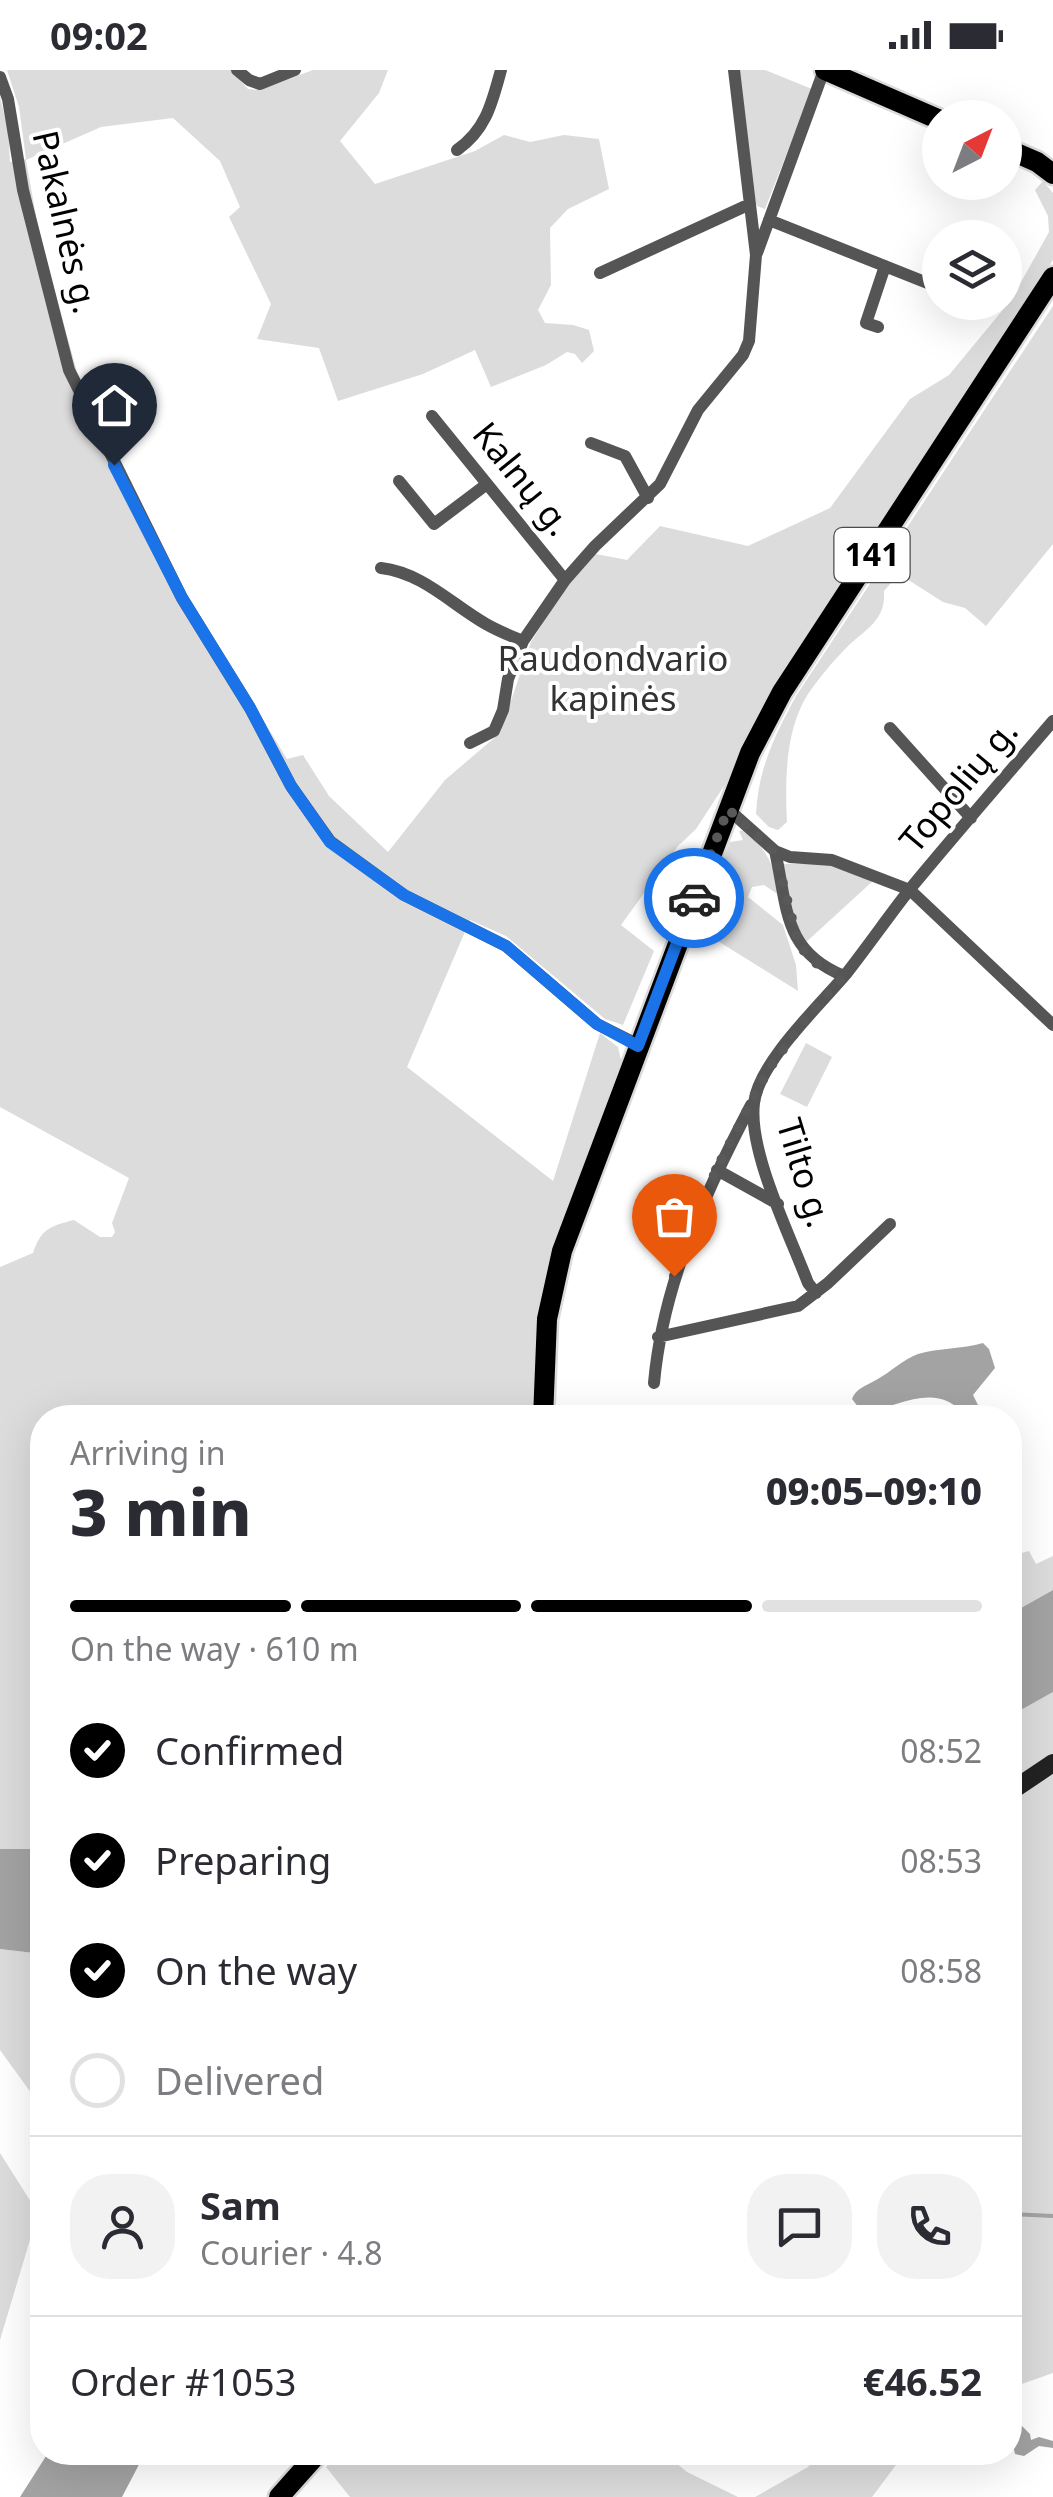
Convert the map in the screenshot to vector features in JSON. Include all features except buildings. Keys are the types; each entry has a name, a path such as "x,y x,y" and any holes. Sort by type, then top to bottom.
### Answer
{"main road":[{"path":"825,70 922,112"},
{"path":"1022,155 1053,174"},
{"name":"141","path":"543,1405 544,1348 553,1286 572,1221 760,731 1053,277"},
{"path":"1022,1784 1053,1763"},
{"path":"279,2497 307,2465"}],"street":[{"path":"238,70 260,84 295,70"},
{"path":"470,743 494,731 523,641 565,580 595,546 648,498 669,471 698,410 744,355 749,341 756,255 734,70"},
{"path":"756,255 825,70"},
{"path":"457,150 482,127 496,71"},
{"name":"Pakalnės g.","path":"0,76 8,99 23,190 69,370 182,598 250,708 291,786 330,842 404,895 506,946 597,1024 638,1046"},
{"path":"600,273 750,204"},
{"path":"769,220 922,281"},
{"path":"878,327 866,323 885,266"},
{"name":"Kalnų g.","path":"432,416 565,580"},
{"path":"591,443 625,456 648,498"},
{"path":"399,482 434,524 487,484"},
{"path":"381,568 419,578 487,624 523,641"},
{"name":"Topolių g.","path":"910,890 1053,721"},
{"path":"890,728 971,818"},
{"path":"728,809 775,852 832,860 910,890 1053,1025"},
{"path":"775,852 799,946 817,964 844,976"},
{"name":"Tilto g.","path":"816,1293 808,1284 758,1148 754,1098 777,1057 910,890"},
{"path":"654,1383 658,1336 674,1276 716,1170 754,1098"},
{"path":"716,1170 778,1204"},
{"path":"658,1336 798,1306 890,1224"}],"green space":[{"name":"Raudondvario kapinės","path":"7,70 231,70 248,89 259,90 313,70 388,70 379,93 340,141 375,184 475,151 504,135 530,142 564,135 599,139 609,189 568,209 550,228 551,285 538,310 545,323 589,330 594,351 582,363 575,354 567,352 546,365 491,387 475,350 423,374 338,401 319,348 257,339 271,304 229,217 240,207 220,161 173,118 101,127 26,160 39,233 77,372 174,573 287,759 303,755 329,796 388,852 445,780 500,733 531,642 564,589 596,554 627,560 660,526 748,546 830,508 910,399 949,375 994,320 1013,320 803,637 724,786 696,829 678,846 621,925 654,951 623,1025 605,1019 506,936 470,920 407,1067 553,1181 600,1033 618,1047 622,1064 543,1300 536,1347 537,1405 30,1405 30,1849 0,1849 0,1267 33,1253 43,1234 66,1222 74,1220 100,1237 112,1237 112,1223 129,1178 0,1107 0,97 10,162 26,159 19,107"},
{"path":"738,70 765,70 812,89 765,209 757,206 753,196"},
{"path":"1043,181 1053,193 1053,260 1022,307 1022,280 1049,232 1048,216 1035,190"},
{"path":"1053,306 1053,544 986,626 965,608 943,602 899,574 884,591 878,617 827,669 800,708 788,756 787,822 778,830 769,827 756,814 760,782 796,696"},
{"path":"745,830 769,860 782,897 764,885 752,887 748,897 783,925 796,965 798,991 713,938 698,923 730,842 743,840 739,831"},
{"path":"823,863 874,880 804,944 782,864"},
{"path":"806,1043 832,1057 807,1107 780,1094"},
{"path":"1029,1551 1036,1564 1053,1556 1053,1590 1022,1607 1022,1553"},
{"path":"1053,1692 1053,2373 1022,2384 1022,1709"},
{"path":"0,1949 30,1953 30,2091 0,2050"},
{"path":"0,2153 30,2200 30,2240 0,2340"},
{"path":"679,2465 738,2497 350,2497 326,2467"},
{"path":"896,2465 872,2497 755,2497 808,2467"}],"shaded area":[{"path":"983,1343 995,1368 973,1395 978,1405 953,1405 931,1397 892,1405 857,1405 852,1399 856,1392 918,1354"},
{"path":"1053,1590 1053,1692 1022,1709 1022,1607"},
{"path":"0,1849 30,1849 30,1953 0,1949"},
{"path":"1022,2426 1031,2440 1039,2437 1053,2441 1053,2448 1039,2446 1024,2456"},
{"path":"40,2465 139,2465 122,2497 20,2497"}],"waterway":[{"path":"1022,2215 1053,2216"}],"way so far":[{"path":"674,1276 716,1170 761,1082 806,1018 844,976 817,964 799,946 775,852 728,809 694,898"}],"route":[{"path":"114,465 182,598 250,708 291,786 330,842 404,895 506,946 597,1024 638,1046 694,898"}]}
